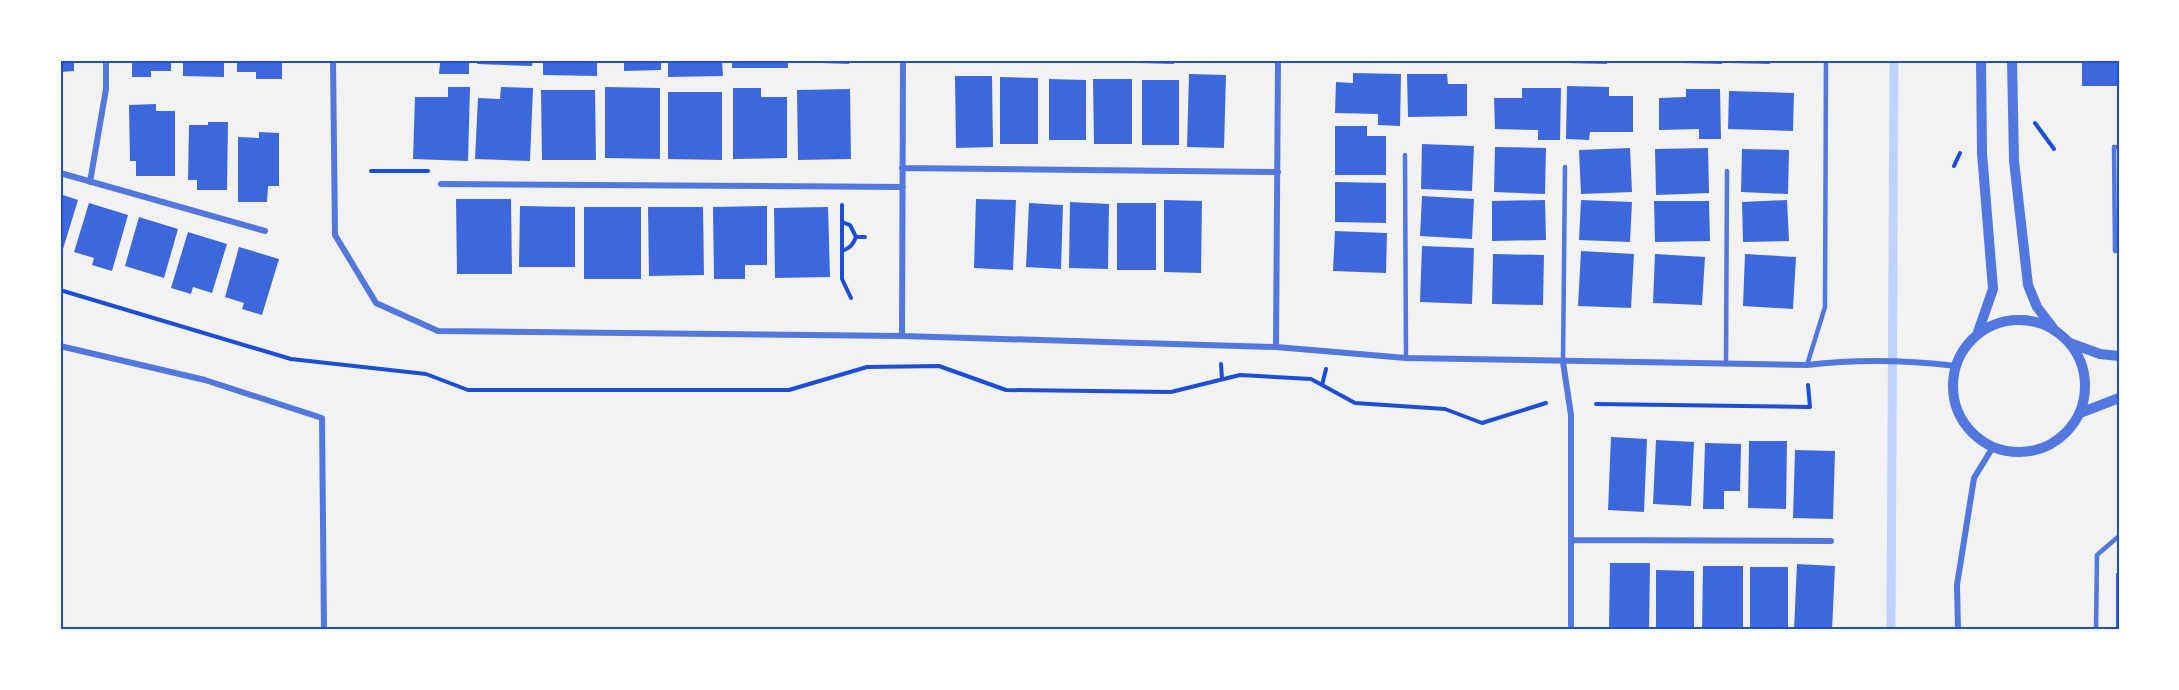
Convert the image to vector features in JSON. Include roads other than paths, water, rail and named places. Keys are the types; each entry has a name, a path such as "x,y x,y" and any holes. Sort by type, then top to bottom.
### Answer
{"street":[{"path":"90,182 106,89 106,60"},
{"path":"333,60 335,235 375,303 438,331 902,336 1276,347 1406,357 1563,362 1807,364 1840,361 1932,363 1956,366"},
{"path":"902,336 903,60"},
{"path":"1276,347 1278,60"},
{"path":"1977,335 1993,289 1982,153 1982,60"},
{"path":"2012,60 2014,161 2028,285 2037,307 2055,330 2070,343 2080,360 2085,377 2085,395 2080,413 2069,430 2052,443 2033,451 2012,452 1993,447 1977,437 1964,422 1955,405 1953,386 1956,366 1964,349 1977,335 1994,325 2015,320 2037,322 2055,330"},
{"path":"903,168 1278,172"},
{"path":"60,174 265,231"},
{"path":"441,184 903,187"},
{"path":"2070,343 2100,354 2119,356"},
{"path":"60,346 205,380 322,418 324,630"},
{"path":"1563,362 1571,415 1571,630"},
{"path":"2080,413 2119,398"},
{"path":"1958,630 1957,585 1974,478 1993,447"},
{"path":"1572,540 1831,541"}],"lane":[{"path":"1807,364 1825,307 1826,60"},
{"path":"2119,147 2114,147 2115,251 2119,251"},
{"path":"1405,155 1406,357"},
{"path":"1563,362 1565,167"},
{"path":"1726,363 1727,171"},
{"path":"2096,630 2097,555 2119,536"}],"waterway":[{"path":"1891,630 1894,60"}]}
